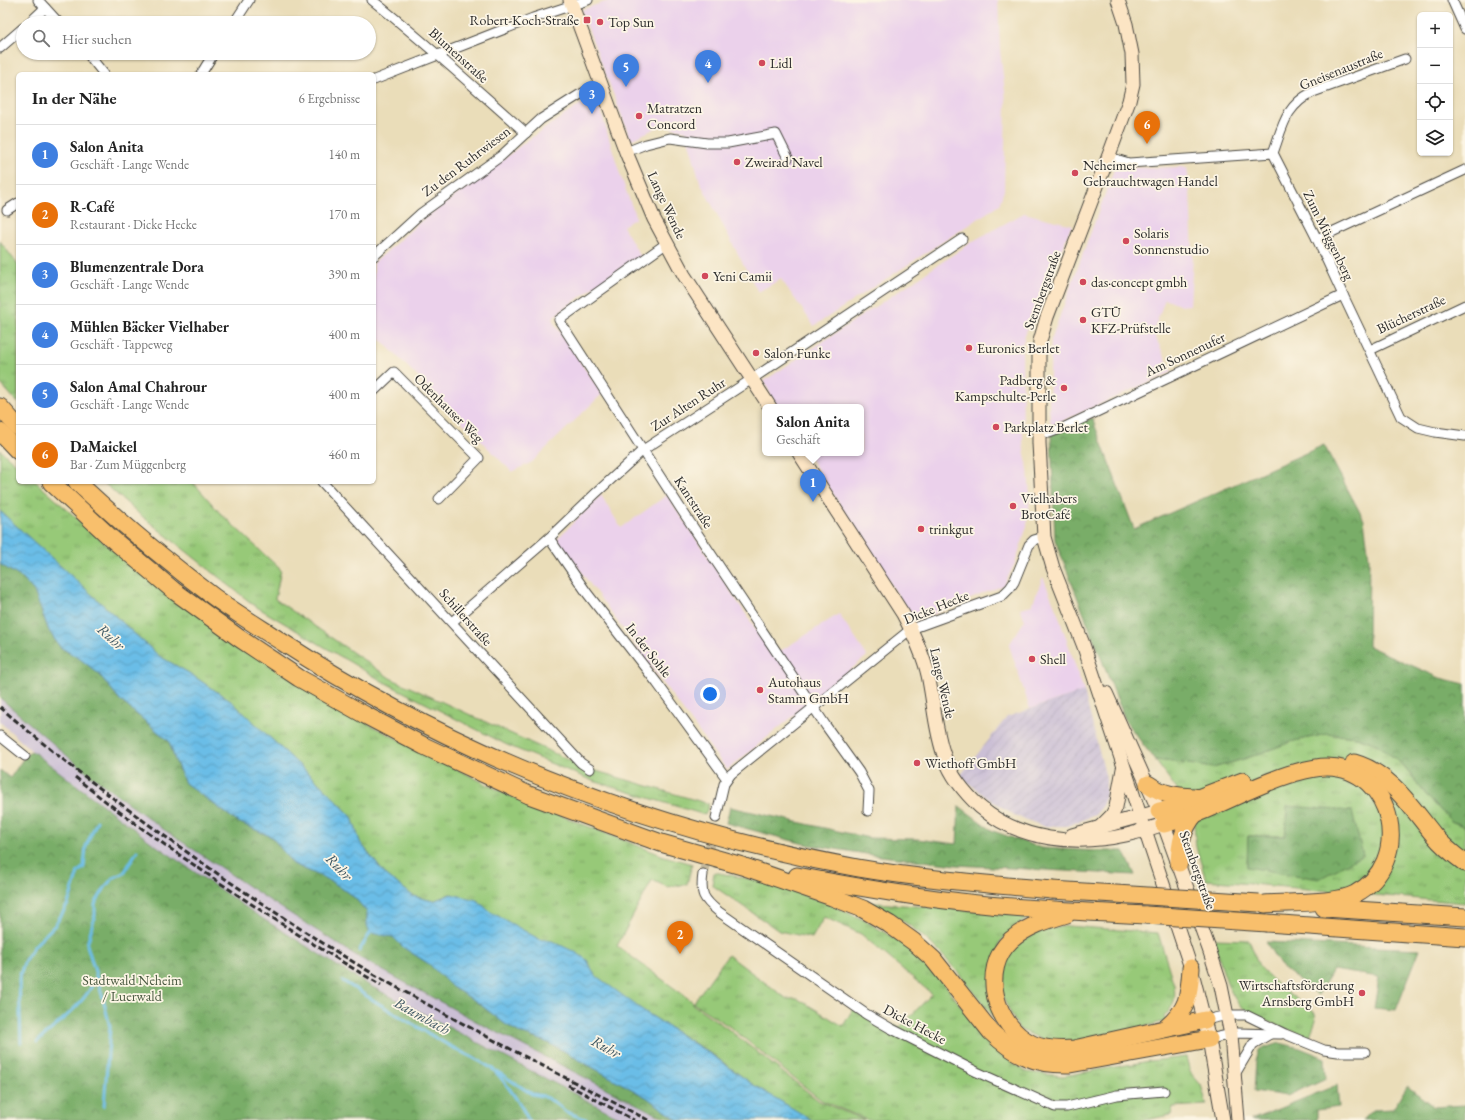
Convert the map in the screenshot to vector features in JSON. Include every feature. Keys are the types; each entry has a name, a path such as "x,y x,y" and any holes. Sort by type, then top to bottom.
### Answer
{"highway":[{"path":"0,407 16,425"},
{"path":"0,432 16,448"},
{"path":"54,484 111,538 173,590 239,638 299,678 365,715 424,746 529,795 661,843 742,866 845,902 863,909 889,924 914,942 932,959 947,975 991,1032 1021,1056 1048,1064 1070,1064 1209,1039"},
{"path":"79,484 123,524 188,577 248,620 313,662 382,702 454,739 528,773 598,800 658,820 740,843 858,868 903,875 1052,890 1465,917"},
{"path":"1162,818 1169,809 1270,772 1320,759 1338,759 1364,766 1384,778 1435,836 1465,864"},
{"path":"1162,818 1195,814 1282,777 1316,768 1335,767 1361,776 1373,787 1387,812 1391,830 1389,849 1383,868 1370,883 1356,894 1348,897 1330,900 1262,904"},
{"path":"1148,784 1158,791 1167,794 1201,797"},
{"path":"1179,863 1180,844 1187,823 1195,814"},
{"path":"742,866 905,894 1018,908 1465,937"},
{"path":"1078,911 1031,926 1021,932 1006,946 996,967 994,985 998,1005 1006,1023 1017,1034 1025,1040 1043,1048 1054,1050 1074,1049 1205,1020"},
{"path":"1166,1028 1178,1018 1185,1007 1188,998 1191,968"}],"street":[{"path":"38,0 53,16"},
{"path":"239,16 249,0"},
{"name":"Blumenstraße","path":"372,0 415,35 526,133"},
{"path":"376,79 570,2 588,0"},
{"name":"Stembergstraße","path":"1118,0 1132,54 1133,84 1129,101 1109,157 1042,335 1039,350 1038,429 1044,537 1053,568 1083,644 1191,968 1205,1020 1223,1120"},
{"path":"1452,0 1465,29"},
{"name":"Lange Wende","path":"570,2 626,152 654,219 696,294 768,404"},
{"path":"36,16 45,8"},
{"path":"0,48 16,34"},
{"name":"Gneisenaustraße","path":"1273,153 1289,111 1305,96 1405,59"},
{"path":"93,60 102,72"},
{"path":"203,72 210,60"},
{"name":"Zu den Ruhrwiesen","path":"376,254 420,214 500,156 541,119 579,95 601,84"},
{"path":"626,152 646,144 670,138 707,143 728,143 776,134 788,158"},
{"path":"1109,157 1129,163 1273,153"},
{"name":"Zum Müggenberg","path":"1273,153 1317,238 1401,417 1418,428 1465,436"},
{"path":"1317,238 1465,170"},
{"path":"7,210 16,203"},
{"name":"Zur Alten Ruhr","path":"452,622 549,538 644,450 752,380 962,239"},
{"name":"Kantstraße","path":"667,243 559,320 644,450 681,510 867,786 870,796 868,811"},
{"name":"Am Sonnenufer","path":"1038,429 1049,433 1065,426 1343,295"},
{"name":"Blücherstraße","path":"1370,350 1465,304"},
{"name":"Odenhauser Weg","path":"376,389 394,372 479,458 439,499"},
{"name":"Lange Wende","path":"801,456 902,614 910,629 921,652 926,668 941,745 945,758 956,780 974,801 994,818 1020,831 1047,838 1098,839 1127,835 1145,830 1162,818"},
{"name":"Schillerstraße","path":"324,484 581,763 590,769"},
{"name":"Dicke Hecke","path":"727,779 910,629 1002,596 1014,582 1029,545 1034,540 1044,537"},
{"name":"In der Sohle","path":"549,538 587,593 657,683 727,779"},
{"name":"Stembergstraße","path":"1083,644 1148,784 1179,863 1209,949 1221,986 1228,1015 1238,1120"},
{"path":"0,736 25,756"},
{"path":"1101,826 1116,807 1124,767"},
{"path":"716,818 724,784 727,779"},
{"name":"Lange Wende","path":"1059,839 1140,816 1162,818"},
{"name":"Dicke Hecke","path":"703,874 702,884 704,897 707,902 719,912 866,1014 911,1039 977,1072 1055,1107 1067,1107 1116,1095 1164,1091"},
{"path":"1205,1020 1228,1015 1246,1015 1285,1034 1330,1051 1365,1052"},
{"path":"1209,1039 1248,1032 1285,1034"},
{"path":"1234,1076 1253,1044 1272,1033"}],"shaded area":[{"path":"611,0 998,0 1000,50 1006,101 1004,190 999,205 814,326 781,279 758,292 700,182 686,131 662,125 631,140 581,10"},
{"path":"596,96 620,174 636,218 623,226 641,257 605,279 554,316 553,322 602,394 532,462 512,472 376,335 376,261 423,219 488,172 525,142 587,100"},
{"path":"1115,167 1187,167 1190,193 1193,256 1190,305 1181,306 1165,299 1153,332 1172,372 1051,426 1049,409 1051,340"},
{"path":"1024,213 1072,225 1031,315 1022,345 1023,444 1028,470 1030,497 1027,526 1015,563 1004,585 915,622 809,456 864,456 864,404 776,404 764,381 975,240"},
{"path":"601,495 621,528 667,495 774,655 839,614 867,656 727,770 557,539"},
{"path":"1043,577 1058,614 1084,691 1030,709 1009,645 1025,620 1020,608 1032,605"},
{"path":"1084,691 1106,778 1106,796 1101,808 1095,815 1067,826 1043,826 1014,815 986,797 960,776 1007,717"},
{"path":"0,698 86,772 163,829 269,900 360,958 483,1025 667,1120 624,1120 363,982 257,915 151,842 32,751 0,722"}],"green space":[{"path":"0,241 16,262 16,401 0,383"},
{"path":"1092,418 1134,529 1324,445 1364,520 1369,558 1368,646 1440,678 1465,684 1465,827 1451,821 1427,796 1404,766 1377,744 1357,737 1327,734 1294,741 1247,758 1213,768 1155,760 1126,722 1055,540 1051,435"},
{"path":"0,450 16,464 16,484 38,484 109,547 372,726 508,795 664,856 692,864 687,884 667,887 652,880 617,946 693,1002 692,1004 728,1029 819,1101 864,1120 812,1120 752,1084 716,1057 641,1009 451,894 433,901 413,896 384,873 360,842 352,817 329,793 232,702 189,673 159,656 0,511"},
{"path":"105,484 195,484 219,512 281,570 275,599 390,678 586,768 709,804 705,815 593,781 507,745 382,681 255,606 138,513"},
{"path":"0,564 22,578 34,591 49,631 60,647 80,659 99,674 121,701 169,741 185,783 238,822 272,837 293,864 327,879 355,898 367,912 367,925 379,934 393,937 404,948 429,964 452,987 477,1002 505,1024 520,1033 544,1041 564,1051 646,1097 678,1120 656,1114 483,1025 360,958 269,900 163,829 86,772 0,698"},
{"path":"1327,734 1357,737 1377,744 1404,766 1427,796 1451,821 1465,827 1465,903 1206,880 1196,847 1194,825 1176,788 1155,760 1213,768 1247,758 1293,741","holes":["1248,836 1285,836 1247,867"]},
{"name":"Stadtwald Neheim / Luerwald","path":"32,751 151,842 257,915 363,982 624,1120 0,1120 0,770 10,778 25,756"},
{"path":"959,806 993,831 1041,848 1124,851 1135,875 957,865 873,855 804,844 726,823 730,807 869,838 917,839 957,844"},
{"path":"1287,806 1352,811 1363,855 1319,879 1247,867 1248,836 1285,836"},
{"path":"714,872 769,883 822,901 864,920 913,950 943,982 988,1043 1026,1072 1063,1076 1150,1061 1186,1057 1190,1072 1201,1085 1207,1105 1173,1107 1171,1115 1145,1120 867,1120 821,1100 730,1027 693,1003 728,955 787,999 798,999 843,1026 853,1009 869,1019 900,1027 932,994 861,934 824,917 812,938 779,931 712,885"},
{"path":"863,902 1031,915 1014,928 999,943 1002,1027 965,981 925,938 890,913"},
{"path":"1068,926 1158,933 1175,990 1174,1002 1164,1017 1166,1021 1082,1043 1050,1043 1019,1029 1000,992 1004,963 1015,946 1036,933 1048,929"},
{"path":"1213,939 1249,940 1259,966 1278,985 1315,1013 1316,1020 1309,1038 1254,1015 1240,1005 1235,999 1227,983"},
{"path":"1266,942 1420,949 1396,1010 1374,1008 1379,977 1333,970 1318,995 1280,965"},
{"path":"1280,1043 1300,1048 1325,1058 1326,1078 1287,1096 1254,1091 1256,1060 1259,1050"},
{"path":"1337,1085 1339,1107 1317,1110 1317,1120 1251,1120"},
{"path":"1407,1086 1434,1107 1465,1105 1465,1119 1362,1120 1372,1110 1393,1109"}],"water":[{"name":"Ruhr","path":"0,511 159,656 189,673 232,702 329,793 352,817 360,842 384,873 413,896 433,901 451,894 477,900 489,911 539,939 552,941 577,953 587,960 595,975 641,1009 715,1057 752,1084 812,1120 678,1120 646,1097 564,1051 544,1041 520,1033 505,1024 477,1002 452,987 429,964 404,948 393,937 370,933 367,925 367,912 355,898 327,879 293,864 272,837 238,822 185,783 169,741 121,701 99,674 80,659 60,647 49,631 34,591 22,578 0,564"}],"waterway":[{"path":"21,1043 19,978 25,960 35,945 55,925 68,904 78,872 84,867 86,846 97,821"},
{"path":"104,1106 110,1027 87,945 95,915 95,904 106,886 113,878 124,873 137,851"},
{"name":"Baumbach","path":"359,951 372,930"},
{"path":"37,1042 78,1005 96,978"},
{"name":"Baumbach","path":"343,981 453,1048 491,1068 512,1092 528,1120"},
{"name":"Baumbach","path":"496,1071 532,1094 543,1096 556,1103 566,1112 588,1120"}],"tunnel":[{"path":"703,874 716,818"}],"railway":[{"path":"0,707 53,752 164,836 308,934 375,975 429,1005 648,1120"},
{"path":"75,777 135,824 220,883 288,928 381,985"},
{"path":"568,1085 634,1120"}],"place":[{"name":"Robert-Koch-Straße","path":"587,20"},
{"name":"Top Sun","path":"600,22"},
{"name":"Lidl","path":"762,63"},
{"name":"Mühlen Bäcker Vielhaber","path":"708,83"},
{"name":"Salon Amal Chahrour","path":"626,87"},
{"name":"Blumenzentrale Dora","path":"592,114"},
{"name":"Matratzen Concord","path":"639,116"},
{"name":"DaMaickel","path":"1147,144"},
{"name":"Zweirad Navel","path":"737,162"},
{"name":"Neheimer Gebrauchtwagen Handel","path":"1075,173"},
{"name":"Solaris Sonnenstudio","path":"1126,241"},
{"name":"Yeni Camii","path":"705,276"},
{"name":"das·concept gmbh","path":"1083,282"},
{"name":"GTÜ KFZ-Prüfstelle","path":"1083,320"},
{"name":"Euronics Berlet","path":"969,348"},
{"name":"Salon Funke","path":"756,353"},
{"name":"Padberg & Kampschulte-Perle","path":"1064,388"},
{"name":"Parkplatz Berlet","path":"996,427"},
{"name":"Salon Anita","path":"813,502"},
{"name":"Vielhabers BrotCafé","path":"1013,506"},
{"name":"trinkgut","path":"921,529"},
{"name":"Shell","path":"1032,659"},
{"name":"Autohaus Stamm GmbH","path":"760,690"},
{"name":"Wiethoff GmbH","path":"917,763"},
{"name":"R-Café","path":"680,954"},
{"name":"Wirtschaftsförderung Arnsberg GmbH","path":"1362,993"}]}
